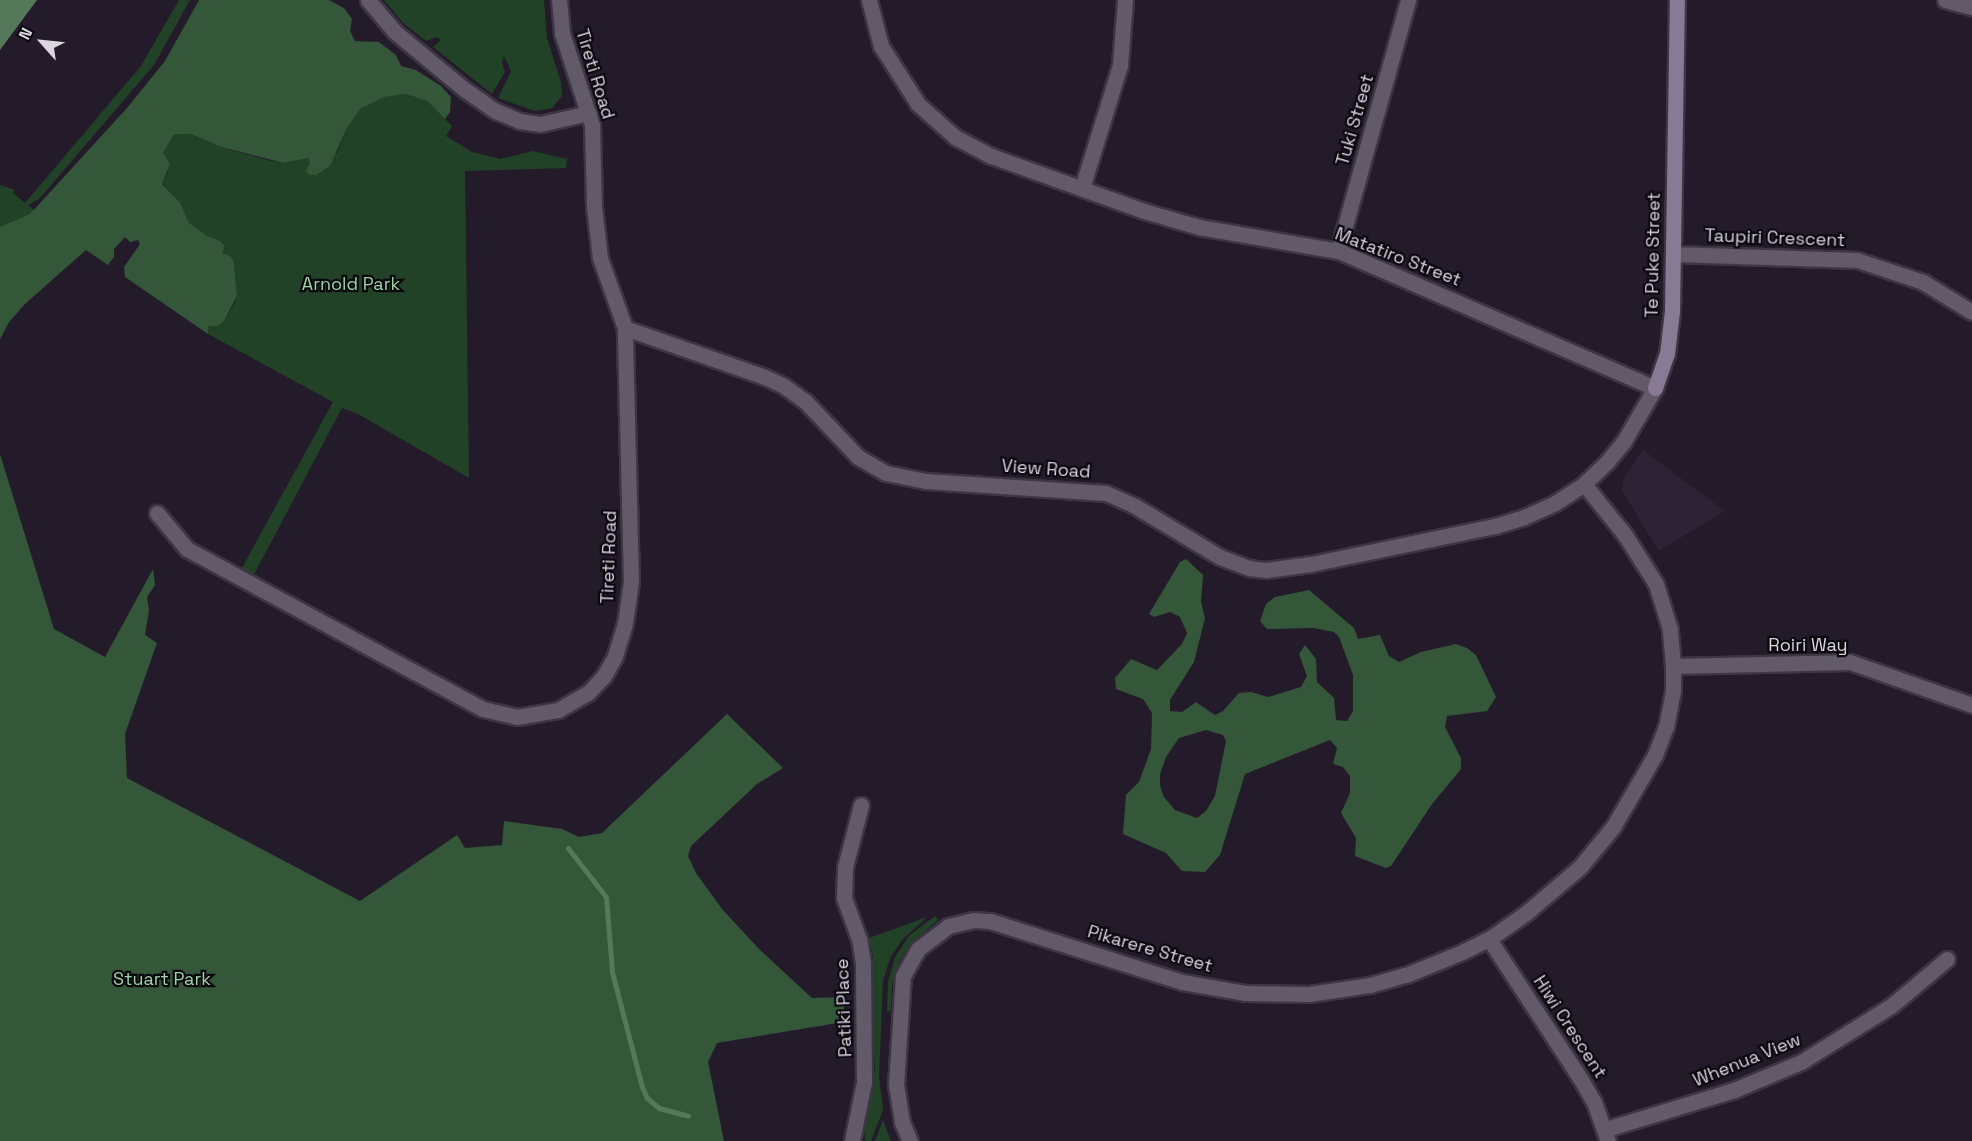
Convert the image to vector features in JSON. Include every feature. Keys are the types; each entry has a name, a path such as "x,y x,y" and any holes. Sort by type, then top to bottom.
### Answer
{"street":[{"path":"368,0 395,32 464,89 496,111 520,121 540,124 589,113"},
{"name":"Tireti Road","path":"157,513 187,549 483,710 517,717 558,710 588,693 604,676 615,656 625,623 631,582 625,328 600,258 594,207 593,140 589,113 562,33 558,0"},
{"name":"Matatiro Street","path":"869,0 881,46 894,70 918,104 948,131 991,156 1199,227 1338,251 1654,388"},
{"path":"1082,188 1120,65 1125,0"},
{"name":"Tuki Street","path":"1338,251 1408,0"},
{"name":"Te Puke Street","path":"1584,484 1607,462 1624,441 1654,388 1666,354 1671,330 1677,0"},
{"path":"1945,0 1972,7"},
{"name":"Taupiri Crescent","path":"1674,254 1857,260 1923,282 1972,312"},
{"name":"View Road","path":"625,328 765,376 784,386 805,401 858,457 885,473 926,481 1106,493 1135,506 1220,557 1249,568 1293,568 1495,526 1524,517 1555,503 1584,484"},
{"name":"Pikarere Street","path":"910,1141 902,1122 896,1086 903,976 918,949 948,926 974,920 990,921 1182,982 1246,993 1291,994 1342,990 1397,977 1435,964 1489,939 1533,908 1580,867 1613,826 1644,778 1659,746 1671,700 1673,666 1670,629 1656,584 1625,535 1584,484"},
{"name":"Roiri Way","path":"1673,666 1850,662 1972,705"},
{"name":"Patiki Place","path":"852,1141 864,1082 862,963 859,939 844,898 845,867 861,805"},
{"name":"Hiwi Crescent","path":"1489,939 1580,1078 1607,1135"},
{"name":"Whenua View","path":"1607,1135 1734,1090 1801,1062 1891,1006 1947,959"}],"shaded area":[{"path":"0,0 37,0 0,50"},
{"path":"1643,450 1725,511 1659,551 1622,491 1624,477"}],"green space":[{"path":"179,0 190,0 154,65 39,199 28,205 60,229 0,339 0,185 15,190 13,193 25,203 141,66"},
{"path":"199,0 329,0 344,8 352,19 350,31 355,41 379,42 396,55 401,66 416,70 441,86 451,97 450,112 445,119 427,101 406,94 384,97 360,109 346,130 330,166 316,175 309,175 306,171 310,163 308,158 284,163 221,147 191,134 174,134 163,153 170,164 162,184 180,202 189,223 207,236 220,241 225,246 222,253 230,256 234,262 237,296 224,321 218,326 209,326 208,334 125,277 124,267 140,244 138,240 130,242 125,237 114,249 114,257 108,265 86,250 25,304 9,322 0,339 0,227 30,214 127,108 165,61"},
{"path":"384,0 544,0 547,38 561,82 562,96 552,108 535,111 498,98 511,71 504,56 502,63 505,72 492,94 433,47 441,40 437,37 426,41 403,23"},
{"name":"Arnold Park","path":"406,94 427,101 452,126 446,136 472,152 501,159 533,151 567,159 566,168 465,171 469,478 358,414 342,408 249,584 237,577 333,402 208,334 209,326 224,321 235,302 237,296 234,262 222,253 225,246 220,241 207,237 189,223 180,202 162,183 168,171 163,153 173,134 191,134 221,147 267,160 284,163 308,158 310,163 337,153 346,130 360,109 384,96"},
{"name":"Stuart Park","path":"0,454 54,629 105,657 153,569 155,585 147,597 149,610 145,635 157,643 125,734 127,778 360,901 457,835 465,848 502,845 504,821 562,829 579,837 602,833 727,714 783,768 757,784 691,846 688,856 696,873 722,909 759,949 812,998 844,997 844,1022 717,1043 708,1062 724,1141 0,1141"},
{"path":"1186,559 1203,575 1201,602 1205,618 1194,662 1170,700 1170,711 1182,712 1196,702 1215,715 1223,711 1239,693 1251,692 1268,697 1301,687 1307,676 1299,654 1305,645 1316,659 1317,682 1334,698 1336,720 1347,721 1353,711 1353,675 1339,637 1334,632 1313,628 1267,629 1260,621 1266,604 1275,597 1309,590 1354,628 1358,639 1380,635 1389,656 1399,662 1421,652 1456,644 1476,655 1496,697 1487,711 1447,716 1445,727 1461,758 1461,769 1432,804 1391,866 1386,868 1355,856 1356,838 1341,813 1350,793 1350,776 1343,767 1333,764 1337,748 1330,740 1245,774 1220,855 1205,872 1182,871 1166,853 1123,834 1126,795 1139,782 1151,749 1152,713 1143,699 1116,689 1115,678 1131,659 1157,670 1182,644 1187,633 1180,617 1170,612 1154,617 1149,614 1180,562","holes":["1206,730 1223,735 1226,741 1215,796 1206,811 1197,818 1175,810 1164,797 1160,786 1160,774 1166,757 1179,738"]},
{"path":"935,916 938,920 912,942 899,962 892,987 891,1010 887,1013 888,982 895,957 909,936"},
{"path":"927,917 902,940 890,958 883,981 879,1076 883,1110 871,1141 865,1141 864,1126 875,1068 871,1018 873,957 869,938"},
{"path":"883,1120 891,1141 875,1141"}],"waterway":[{"path":"568,848 606,897 612,972 642,1087 647,1098 659,1108 688,1116"}]}
